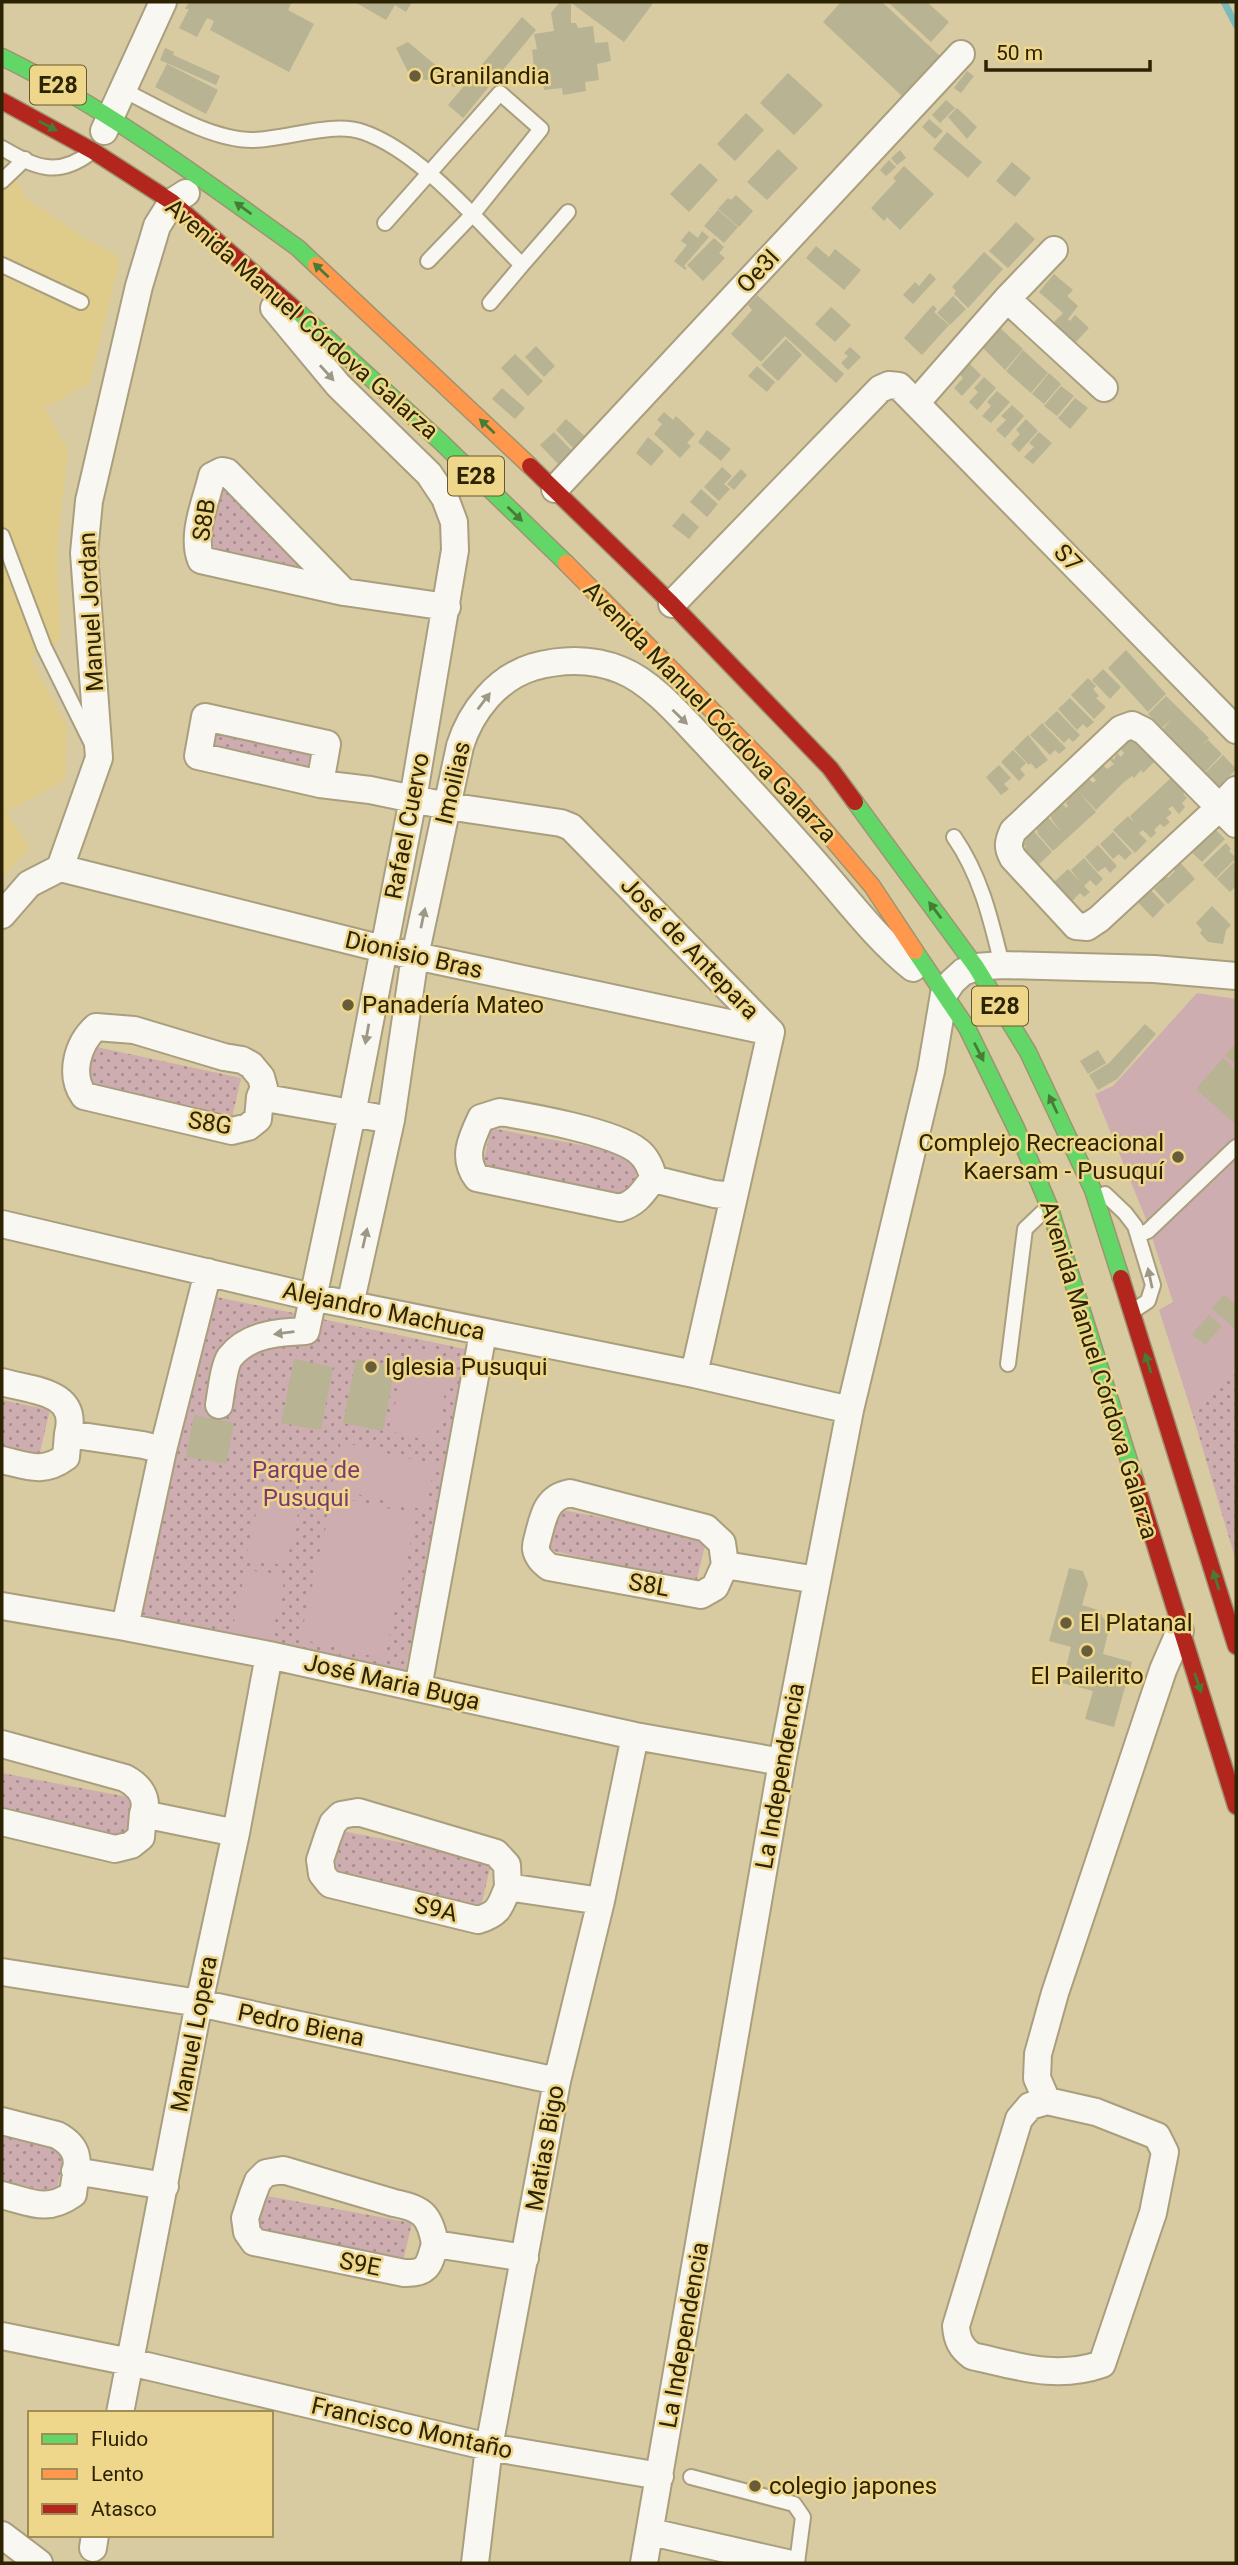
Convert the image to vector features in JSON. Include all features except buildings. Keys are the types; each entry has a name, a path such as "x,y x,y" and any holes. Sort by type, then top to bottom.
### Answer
{"main road":[{"name":"Avenida Manuel Córdova Galarza","path":"2,57 51,81 112,117 298,248 555,489 672,604 830,768 989,966 1093,1190 1235,1639"},
{"name":"Avenida Manuel Córdova Galarza","path":"2,101 93,150 172,202 241,261 441,442 607,603 788,786 872,886 967,1028 995,1083 1049,1206 1236,1806"}],"street":[{"path":"93,150 112,117 163,2"},
{"name":"Oe3I","path":"555,489 961,54"},
{"path":"172,202 208,183"},
{"name":"Manuel Jordan","path":"60,868 99,758 83,553 89,501 139,286 157,226 172,202"},
{"path":"672,604 880,389 889,385 908,395 1054,250"},
{"name":"Rafael Cuervo","path":"219,1405 229,1358 243,1346 261,1336 306,1331 352,1114 413,799 455,550 454,522 445,498 429,474 312,356 241,261"},
{"path":"1007,299 1104,388"},
{"name":"S7","path":"908,395 1236,730"},
{"name":"S8B","path":"344,593 227,472 222,471 212,476 197,539 201,560 344,593 447,607"},
{"name":"Imoilias","path":"350,1305 391,1120 415,956 465,729 491,692 520,671 556,660 591,662 622,670 647,685 689,725 770,811 902,959 944,994"},
{"path":"1132,725 1144,731 1231,807 1087,927 1076,926 1013,858 1008,849 1013,831 1121,729 1132,725"},
{"name":"José de Antepara","path":"320,784 370,790 447,806 561,823 570,827 771,1032 694,1374"},
{"path":"2,915 29,884 60,868"},
{"name":"Dionisio Bras","path":"60,868 383,949 771,1032"},
{"path":"944,994 963,972 989,966 1154,969 1236,976"},
{"name":"La Independencia","path":"644,2563 782,1762 850,1409 931,1071 944,994"},
{"name":"S8G","path":"96,1027 134,1030 242,1060 251,1065 261,1077 264,1088 260,1097 258,1119 248,1127 232,1131 84,1096 77,1086 74,1072 88,1035 96,1027"},
{"name":"S8G","path":"260,1097 391,1120"},
{"path":"500,1112 524,1115 630,1146 639,1151 648,1163 653,1179 639,1198 620,1208 477,1178 469,1168 467,1155 481,1118 500,1112"},
{"path":"653,1179 714,1194 734,1196"},
{"name":"Alejandro Machuca","path":"2,1224 312,1297 694,1374 850,1409"},
{"path":"125,1627 163,1450 208,1272"},
{"path":"418,1688 483,1333"},
{"path":"2,1382 58,1398 69,1411 71,1421 66,1457 56,1465 40,1469 2,1460"},
{"path":"68,1434 163,1450"},
{"name":"S8L","path":"570,1493 706,1528 722,1543 725,1565 715,1587 701,1595 549,1567 539,1559 536,1548 544,1515 551,1501 570,1493"},
{"path":"725,1565 817,1580"},
{"name":"José Maria Buga","path":"2,1606 269,1655 635,1736 782,1762"},
{"path":"1047,2101 1037,2078 1038,2054 1055,1993 1163,1670 1180,1631"},
{"name":"Manuel Lopera","path":"120,2411 198,2003 236,1833 269,1655"},
{"name":"Matias Bigo","path":"475,2563 489,2447 556,2081 601,1901 635,1736"},
{"path":"2,1744 125,1778 144,1795 146,1805 141,1837 131,1845 115,1849 2,1822"},
{"name":"S9A","path":"358,1812 496,1853 507,1866 508,1887 494,1916 478,1920 330,1884 322,1874 320,1860 333,1823 341,1815 358,1812"},
{"path":"143,1814 236,1833"},
{"path":"508,1887 601,1901"},
{"name":"Pedro Biena","path":"2,1972 198,2003 556,2081"},
{"path":"1047,2101 1096,2112 1157,2136 1165,2152 1153,2213 1102,2364 1068,2372 1049,2372 972,2356 962,2349 956,2326 1019,2119 1030,2106 1047,2101"},
{"path":"2,2121 57,2134 66,2139 76,2152 79,2162 75,2171 74,2194 63,2201 48,2206 2,2195"},
{"name":"S9E","path":"283,2170 421,2211 431,2224 435,2244 428,2266 418,2273 404,2273 254,2242 247,2232 245,2218 258,2181 266,2174 283,2170"},
{"path":"75,2171 165,2186"},
{"path":"435,2244 525,2258"},
{"name":"Francisco Montaño","path":"2,2336 131,2362 489,2447 660,2476"},
{"path":"651,2532 787,2563"},
{"path":"2,2535 39,2563"}],"lane":[{"path":"123,90 212,132 234,139 285,137 337,128 362,131 397,148 430,175 522,265"},
{"path":"385,223 500,93 541,129 472,215 428,261"},
{"path":"2,148 44,168 57,169 76,163 93,150"},
{"path":"2,181 25,159"},
{"path":"490,303 568,212"},
{"path":"2,265 81,302"},
{"path":"3,545 44,647 99,758"},
{"path":"954,838 985,897 989,966"},
{"path":"1138,1235 1148,1231 1236,1147"},
{"path":"1093,1190 1105,1194 1115,1202 1138,1235 1153,1285 1148,1301 1131,1312"},
{"path":"1008,1364 1025,1228 1049,1206"},
{"path":"691,2477 794,2504 803,2517 797,2563"}],"shaded area":[{"path":"2,171 15,178 24,197 86,239 115,254 119,264 89,384 44,408 68,449 57,549 60,640 30,657 67,726 65,780 7,812 29,848 2,878"}],"green space":[{"path":"225,484 312,574 211,553 209,546 219,487"},
{"path":"214,732 311,752 307,769 211,748"},
{"name":"Complejo Recreacional Kaersam - Pusuquí","path":"1197,993 1236,999 1236,1367 1193,1416 1159,1310 1173,1302 1146,1219 1095,1094 1113,1086"},
{"path":"92,1046 241,1078 231,1122 83,1090"},
{"path":"491,1128 640,1156 630,1203 482,1169"},
{"name":"Parque de Pusuqui","path":"207,1295 470,1350 405,1673 142,1618"},
{"path":"408,1348 453,1358 434,1442 389,1431"},
{"path":"1236,1367 1236,1561 1193,1416"},
{"path":"2,1400 50,1410 39,1456 2,1447"},
{"path":"341,1442 435,1465 425,1510 331,1488"},
{"path":"261,1491 301,1500 286,1566 246,1557"},
{"path":"333,1496 417,1515 384,1659 300,1639"},
{"path":"557,1509 707,1537 696,1583 549,1550"},
{"path":"246,1569 285,1578 270,1644 231,1634"},
{"path":"2,1773 133,1798 123,1844 2,1816"},
{"path":"342,1831 492,1860 481,1906 333,1873"},
{"path":"2,2135 66,2147 56,2193 2,2181"},
{"path":"262,2195 412,2223 401,2270 254,2236"}],"waterway":[{"path":"1224,2 1236,25"}],"traffic: fast":[{"path":"2,57 79,99 154,146 298,248 316,265"},
{"path":"296,310 441,442 566,563"},
{"path":"855,802 976,967 1028,1052 1093,1190 1121,1278"},
{"path":"915,951 967,1028 1016,1128 1049,1206 1135,1480"}],"traffic: slow":[{"path":"316,265 530,466"},
{"path":"566,563 788,787 872,886 915,951"}],"traffic: jam":[{"path":"2,101 93,151 172,202 296,310"},
{"path":"530,466 672,604 830,768 855,802"},
{"path":"1121,1278 1236,1646"},
{"path":"1135,1480 1236,1806"}],"place":[{"name":"Granilandia","path":"415,76"},
{"name":"Panadería Mateo","path":"348,1005"},
{"name":"Complejo Recreacional Kaersam - Pusuquí","path":"1178,1157"},
{"name":"Iglesia Pusuqui","path":"371,1367"},
{"name":"El Platanal","path":"1066,1623"},
{"name":"El Pailerito","path":"1087,1651"},
{"name":"colegio japones","path":"755,2486"}]}
